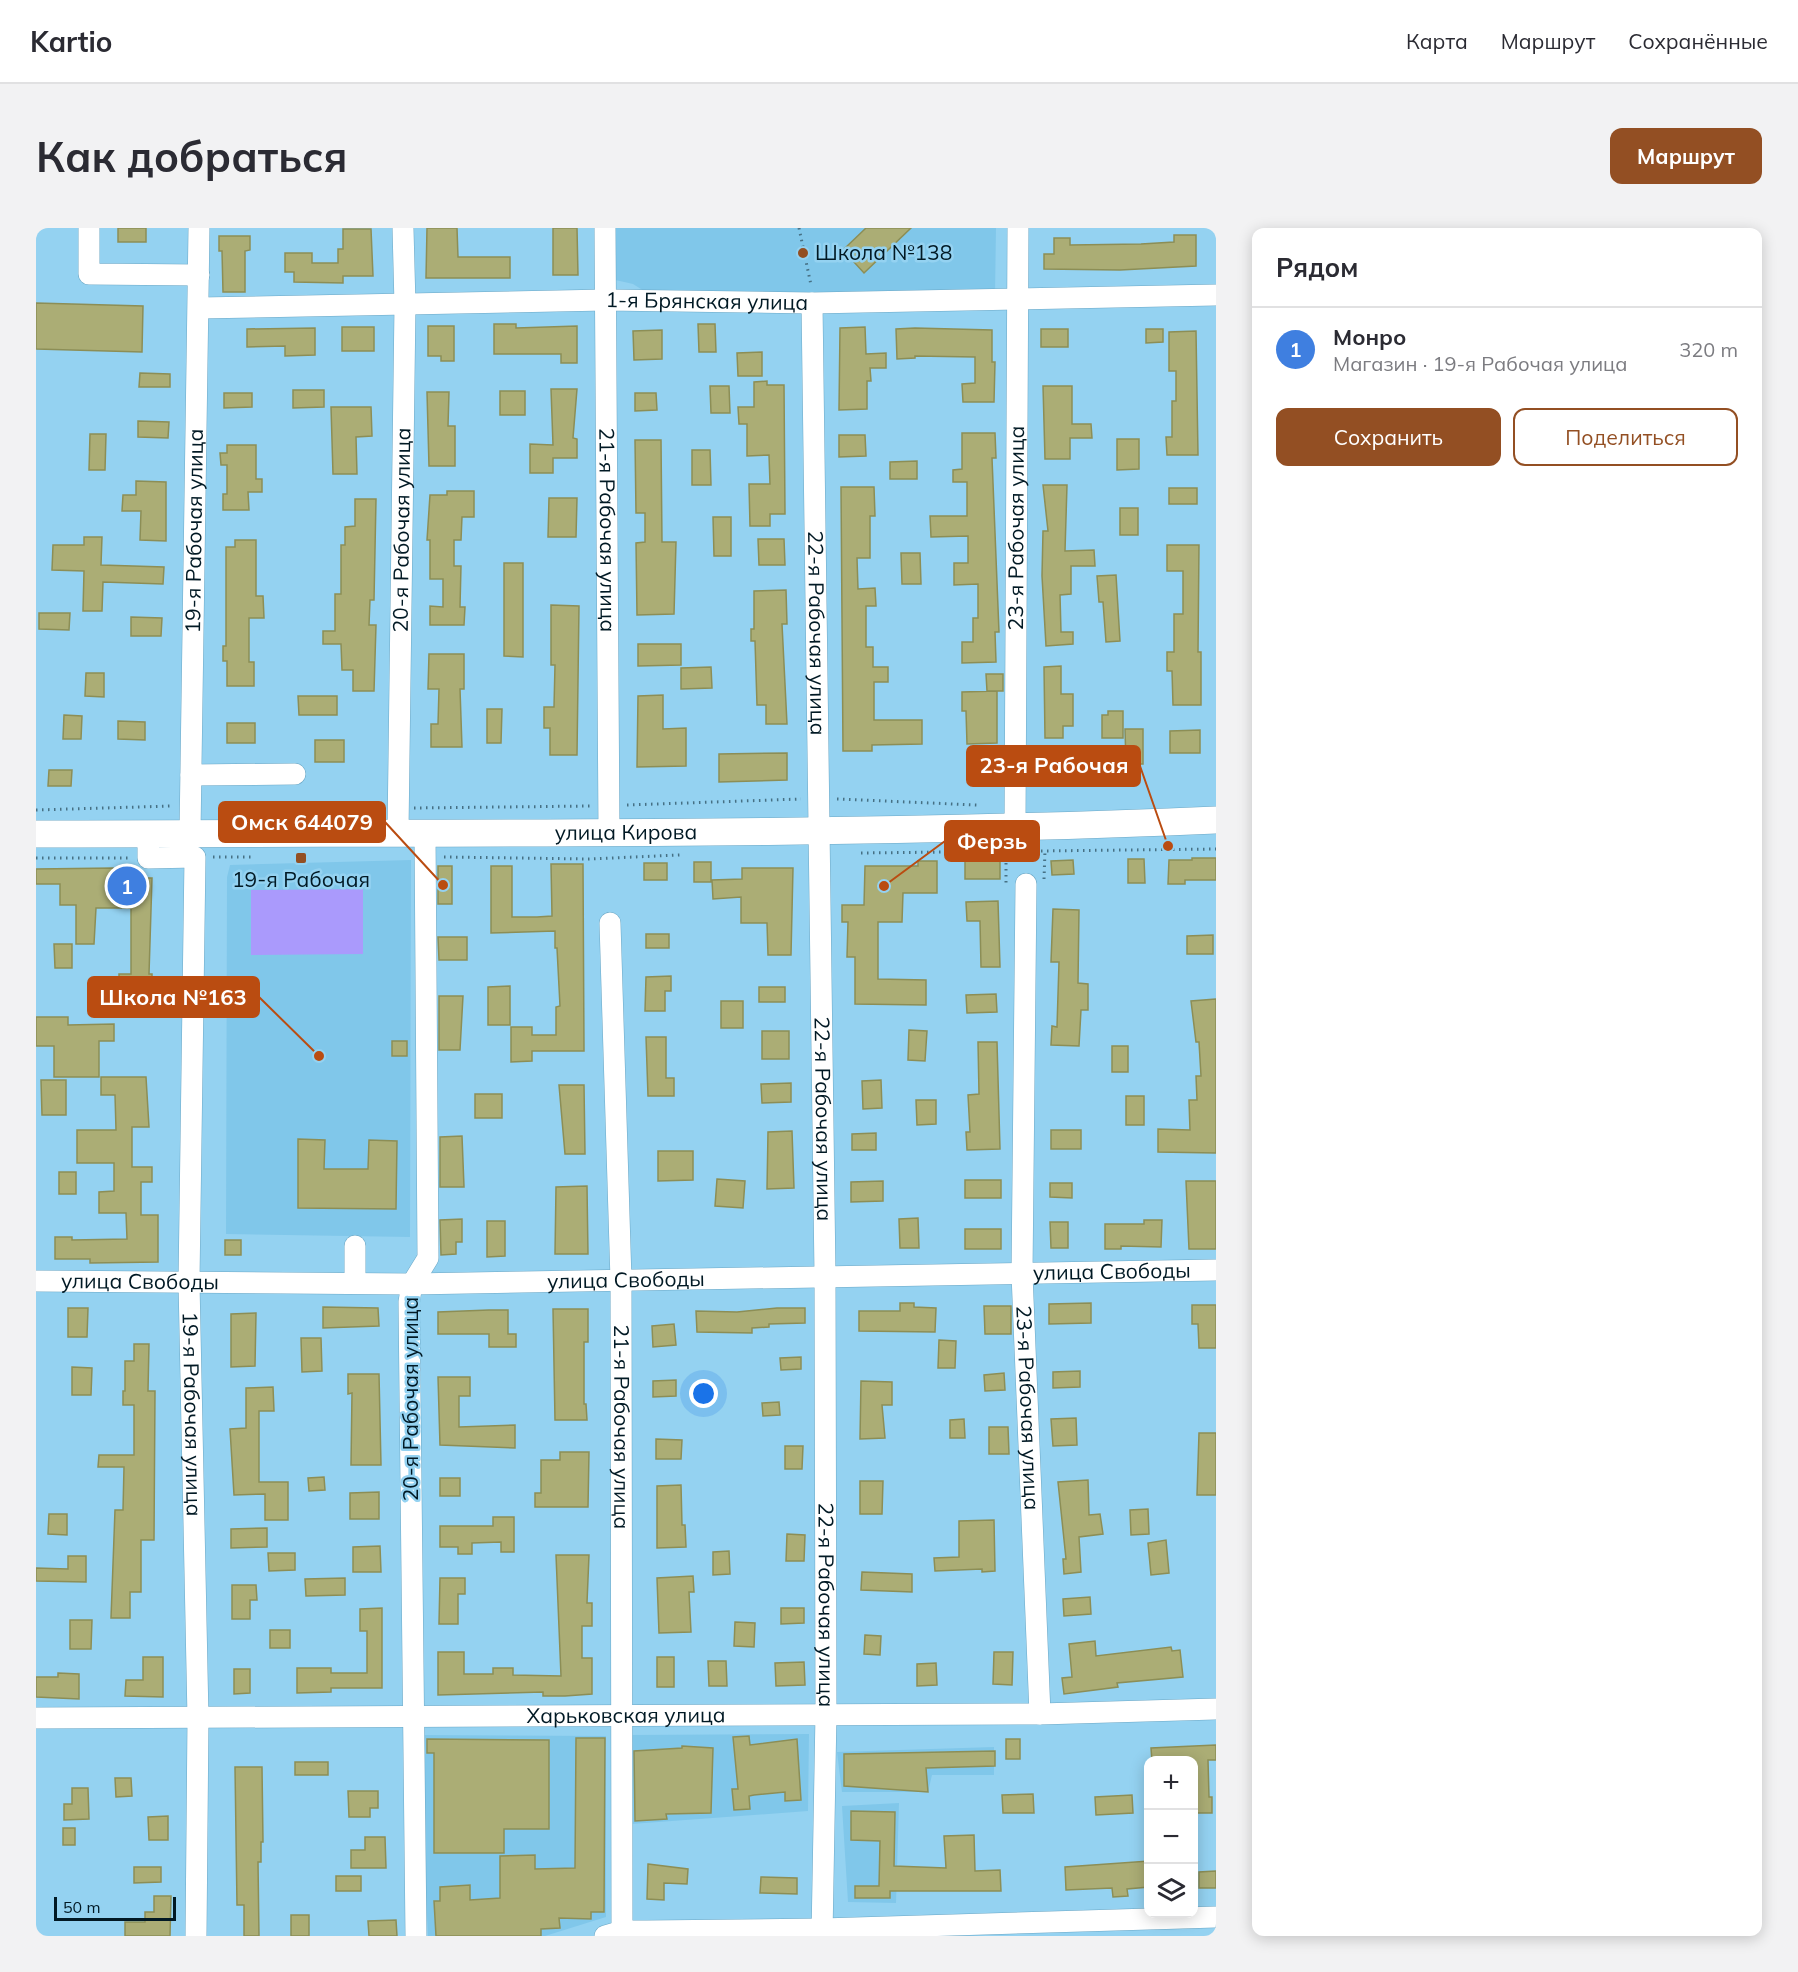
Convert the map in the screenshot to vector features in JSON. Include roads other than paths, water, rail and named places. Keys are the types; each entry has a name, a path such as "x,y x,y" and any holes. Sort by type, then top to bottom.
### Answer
{"main road":[{"name":"улица Кирова","path":"36,834 148,846 190,834 820,831 1015,828 1216,820"}],"street":[{"path":"89,228 89,274 200,275"},
{"name":"19-я Рабочая улица","path":"190,834 199,228"},
{"name":"20-я Рабочая улица","path":"398,832 405,305 403,228"},
{"name":"21-я Рабочая улица","path":"605,228 609,832"},
{"name":"23-я Рабочая улица","path":"1015,828 1018,228"},
{"name":"1-я Брянская улица","path":"199,308 606,300 812,303 1216,296"},
{"name":"22-я Рабочая улица","path":"812,303 825,1275 826,1713 822,1933"},
{"path":"191,775 295,774"},
{"name":"20-я Рабочая улица","path":"416,1936 409,1302 412,1284 428,1258 425,832"},
{"name":"19-я Рабочая улица","path":"148,846 195,857 189,1282 198,1718 196,1936"},
{"name":"23-я Рабочая улица","path":"1026,884 1022,1274 1040,1714"},
{"name":"21-я Рабочая улица","path":"610,923 621,1280 620,1715 614,1934"},
{"path":"355,1246 355,1283"},
{"name":"улица Свободы","path":"36,1281 412,1284 825,1275 1216,1270"},
{"name":"Харьковская улица","path":"36,1718 826,1713 1040,1714 1216,1709"},
{"path":"614,1934 822,1933 1216,1917"}],"place":[{"name":"Школа №138","path":"803,253"},
{"name":"23-я Рабочая","path":"1168,846"},
{"name":"19-я Рабочая","path":"301,858"},
{"name":"Омск 644079","path":"443,885"},
{"name":"Монро","path":"127,886"},
{"name":"Ферзь","path":"884,886"},
{"name":"Школа №163","path":"319,1056"}]}
